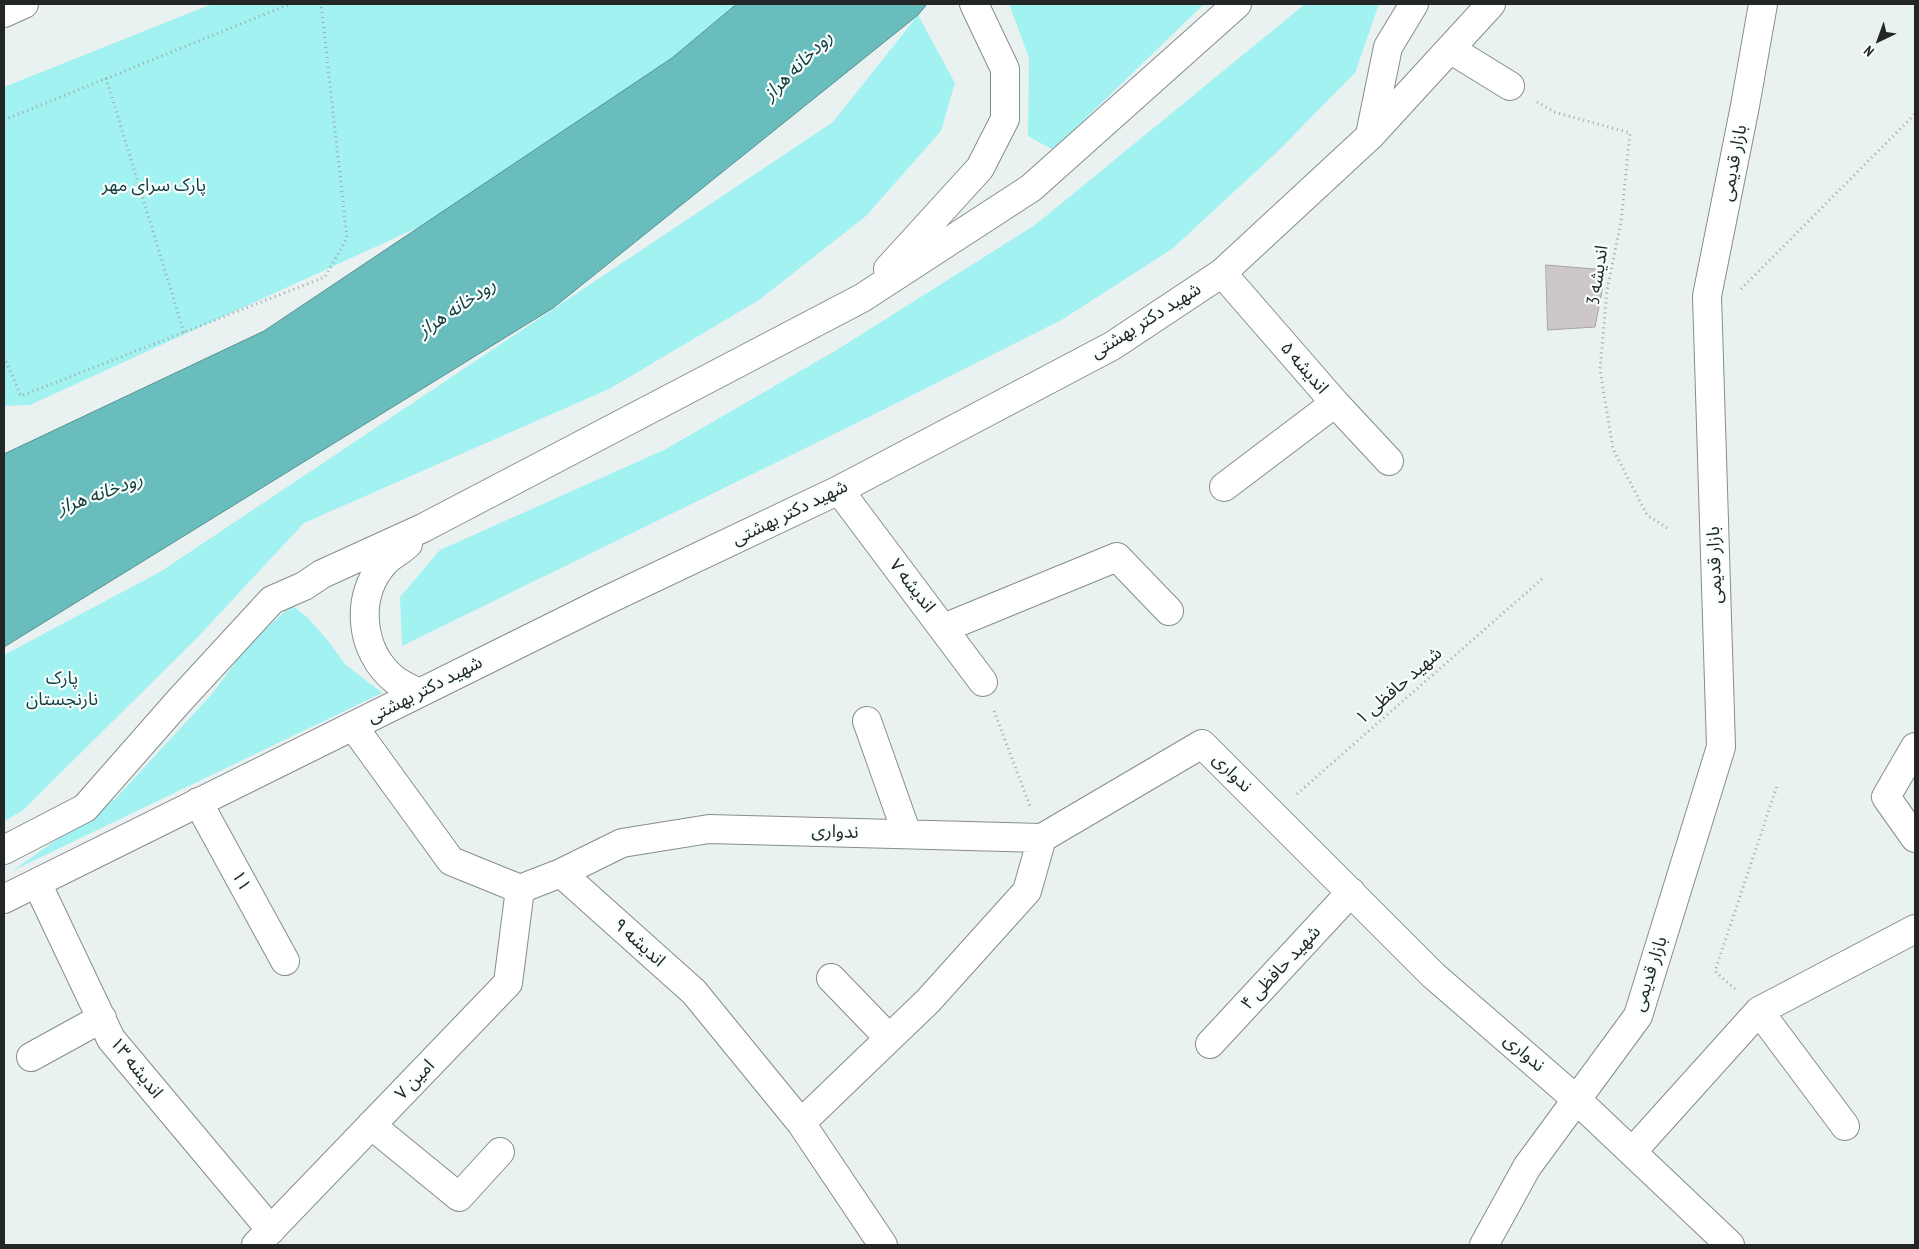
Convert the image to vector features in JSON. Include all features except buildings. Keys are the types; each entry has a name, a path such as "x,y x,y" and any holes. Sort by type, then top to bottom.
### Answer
{"street":[{"path":"4,13 24,4"},
{"path":"862,298 980,168 1005,119 1005,69 974,4"},
{"path":"4,850 85,808 179,701 272,600 304,586 322,574 423,528 862,298 1031,188 1236,4"},
{"path":"1370,136 1388,47 1414,4"},
{"name":"شهید دکتر بهشتی","path":"4,899 603,602 839,490 1112,346 1222,273 1370,136 1491,4"},
{"name":"بازار قدیمی","path":"1484,1245 1527,1167 1638,1016 1721,747 1707,296 1746,106 1763,4"},
{"path":"1450,49 1510,86"},
{"name":"اندیشه ۵","path":"1222,273 1334,403 1389,461"},
{"path":"1224,487 1334,403"},
{"name":"اندیشه ۷","path":"839,490 984,682"},
{"path":"419,693 396,680 377,662 367,637 364,611 370,585 384,563 423,528"},
{"path":"944,628 1118,557 1169,611"},
{"path":"867,721 906,834"},
{"path":"354,726 451,861 520,889 561,873"},
{"name":"ندواری","path":"561,873 622,843 709,829 1042,838 1202,744 1433,975 1577,1100 1730,1245"},
{"path":"1915,747 1886,797 1915,838"},
{"name":"۱۱","path":"198,802 285,961"},
{"path":"801,1123 928,1001 1027,891 1042,838"},
{"name":"اندیشه ۹","path":"561,873 694,992 801,1123 883,1245"},
{"name":"اندیشه ۱۳","path":"37,883 111,1039 264,1238"},
{"name":"امین ۷","path":"264,1238 508,983 520,889"},
{"name":"شهید حافظی ۴","path":"1210,1044 1351,892"},
{"path":"1632,1152 1759,1011 1915,929"},
{"path":"831,978 889,1038"},
{"path":"1759,1011 1845,1126"},
{"path":"31,1057 102,1018"},
{"path":"371,1125 459,1197 500,1152"}],"path":[{"path":"4,120 290,4"},
{"path":"4,357 21,396 325,277 347,238 321,4"},
{"path":"106,78 184,332"},
{"name":"اندیشه 3","path":"1510,86 1554,112 1630,133 1621,222 1607,290 1600,370 1613,449 1647,515 1670,530"},
{"path":"1708,323 1915,114"},
{"name":"شهید حافظی ۱","path":"1274,815 1542,579"},
{"path":"984,682 1042,838"},
{"path":"1759,1011 1716,972 1777,786"}],"green space":[{"name":"پارک سرای مهر","path":"212,4 752,4 421,226 30,405 4,406 4,87"},
{"path":"1009,4 1204,4 1053,150 1028,136 1029,58"},
{"path":"1305,4 1379,4 1355,73 1277,152 1172,249 1063,319 881,411 402,646 400,597 440,550 666,449 835,351 1035,225"},
{"name":"پارک نارنجستان","path":"918,15 955,83 941,131 866,216 759,300 609,389 304,523 195,640 22,811 4,821 4,655 160,572 833,122"},
{"path":"292,605 308,618 345,664 382,693 12,871 115,799 212,694 248,645"}],"water":[{"name":"رودخانه هراز","path":"737,4 927,4 918,15 553,308 4,647 4,454 264,331 672,58"}]}
